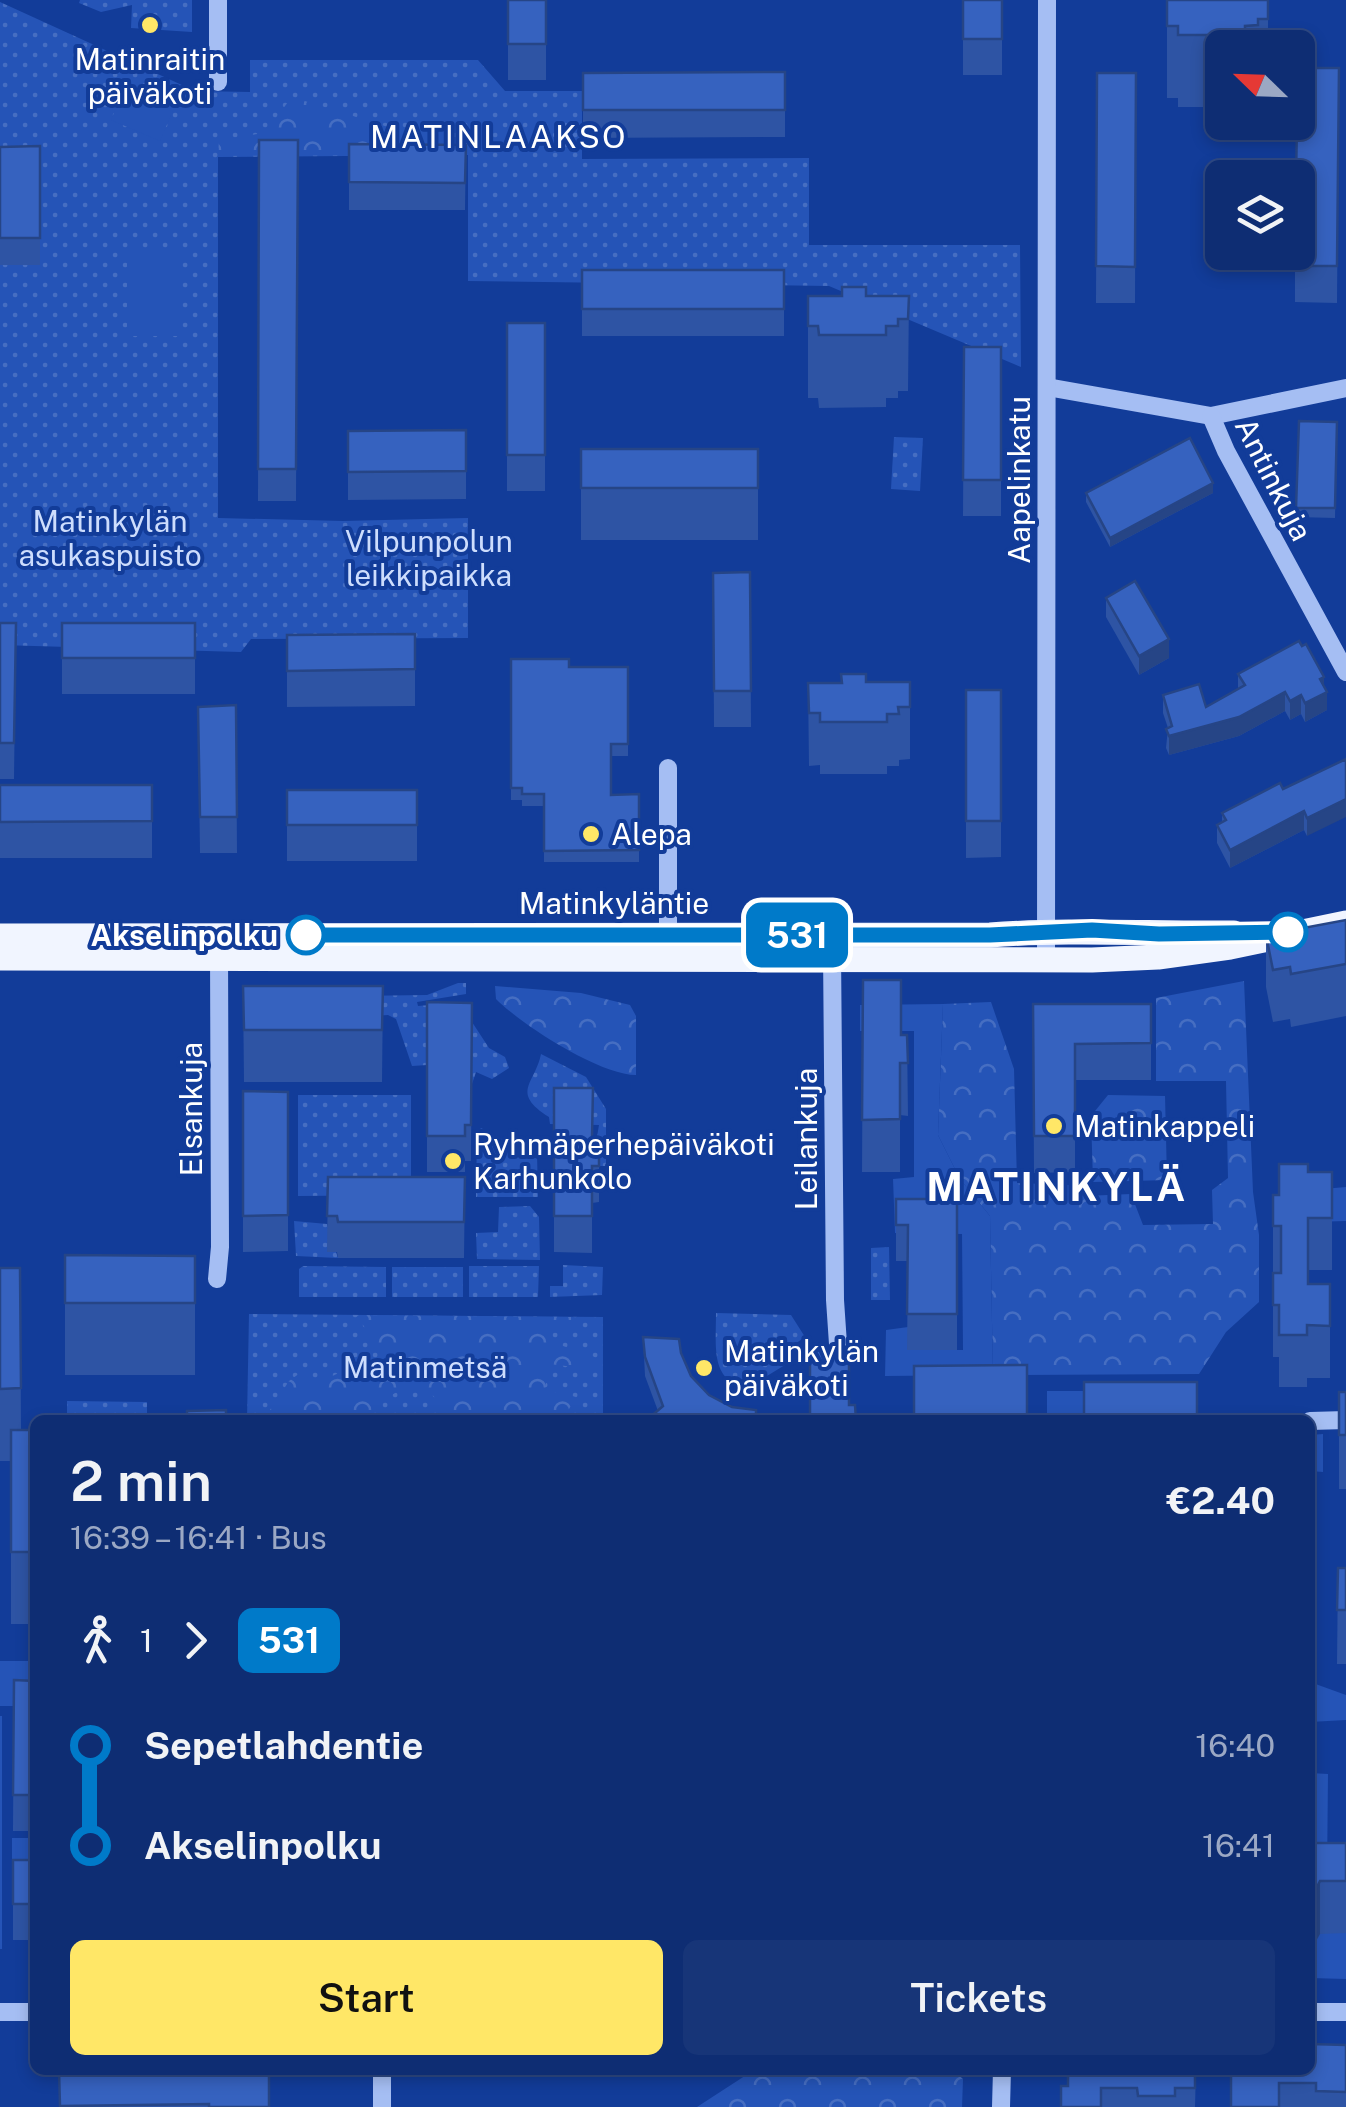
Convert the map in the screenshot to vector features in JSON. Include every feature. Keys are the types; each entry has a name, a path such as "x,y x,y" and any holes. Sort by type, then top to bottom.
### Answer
{"main road":[{"name":"Matinkyläntie","path":"0,958 219,948 668,946 832,947 1046,960 1158,957 1346,923"},
{"name":"Matinkyläntie","path":"832,947 1046,931 1288,932"},
{"name":"Matinkyläntie","path":"0,936 219,948"}],"street":[{"path":"218,0 218,82"},
{"name":"Aapelinkatu","path":"1046,960 1047,0"},
{"path":"1047,387 1211,416 1346,388"},
{"name":"Antinkuja","path":"1211,416 1226,451 1346,672"},
{"path":"668,768 668,946"},
{"name":"Leilankuja","path":"832,947 838,1344"},
{"name":"Elsankuja","path":"217,1280 219,948"},
{"path":"1315,1421 1346,1420"},
{"path":"0,2012 30,2012"},
{"path":"1315,2012 1346,2012"},
{"path":"382,2075 382,2107"},
{"path":"1002,2075 1002,2107"}],"green space":[{"path":"192,0 192,32 131,28 132,5 101,12 79,3"},
{"name":"Matinkylän asukaspuisto","path":"0,2 195,91 250,92 250,60 478,60 505,91 582,91 582,159 809,158 809,245 1020,245 1021,367 829,286 468,281 468,155 218,157 218,518 468,518 468,638 251,639 241,652 0,645"},
{"path":"127,82 176,103 160,141 111,120"},
{"path":"292,97 401,131 462,140 468,155 218,156 219,140 264,133"},
{"path":"127,248 180,248 180,336 127,336"},
{"path":"894,437 923,438 920,491 891,489"},
{"path":"1244,981 1253,1192 1259,1235 1259,1302 1226,1332 1199,1374 993,1375 990,1216 960,1179 938,1135 943,1004 991,1002 1014,1069 1017,1183 1069,1185 1085,1196 1131,1194 1143,1225 1213,1224 1212,1190 1228,1178 1226,1081 1156,1081 1156,998"},
{"path":"466,983 466,994 417,1002 418,1006 454,1003 489,1048 505,1057 509,1068 492,1079 476,1072 472,1084 465,1084 427,1065 412,1066 396,1019 388,1015 355,1017 354,996 427,995"},
{"path":"495,986 581,993 630,1005 636,1016 636,1075 603,1067 543,1035 496,999"},
{"path":"943,1004 938,1135 960,1179 990,1216 993,1375 885,1376 886,1330 908,1327 908,1350 963,1350 962,1234 895,1233 893,1179 914,1177 914,1031 860,1031 860,1005"},
{"path":"541,1054 586,1077 606,1109 606,1166 592,1166 599,1125 550,1124 549,1117 530,1101 528,1087"},
{"path":"298,1095 411,1095 411,1195 298,1196"},
{"path":"1108,1095 1165,1096 1167,1180 1093,1182 1091,1116"},
{"path":"481,1128 511,1144 532,1148 537,1154 538,1197 476,1197 477,1134"},
{"path":"1346,1187 1346,1221 1312,1222 1311,1190"},
{"path":"530,1206 539,1217 540,1260 477,1259 476,1233 498,1232 499,1207"},
{"path":"294,1221 327,1224 338,1258 296,1256"},
{"path":"889,1247 890,1300 871,1300 871,1248"},
{"path":"563,1265 603,1267 602,1295 550,1297 550,1286 563,1286"},
{"path":"469,1266 539,1266 538,1297 469,1297"},
{"path":"386,1267 386,1297 299,1297 299,1269"},
{"path":"392,1267 463,1267 463,1297 392,1297"},
{"path":"716,1313 791,1315 805,1337 792,1346 798,1357 762,1379 762,1389 732,1382 719,1366"},
{"name":"Matinmetsä","path":"249,1314 603,1317 603,1415 247,1415"},
{"path":"357,1315 572,1317 567,1334 553,1332 545,1337 596,1358 591,1369 549,1364 545,1390 576,1397 569,1409 556,1415 445,1412 430,1393 411,1388 393,1394 367,1415 269,1415 289,1381 300,1373 320,1382 349,1368 370,1375 380,1362 376,1346"},
{"path":"1047,1391 1197,1391 1197,1409 1084,1410 1084,1415 1047,1415"},
{"path":"67,1401 147,1402 147,1415 67,1415"},
{"path":"1323,1434 1323,1472 1315,1471 1315,1435"},
{"path":"0,1661 30,1661 30,1706 0,1706"},
{"path":"1315,1684 1346,1695 1346,1720 1315,1722"},
{"path":"2,1716 2,1949 0,1949"},
{"path":"1315,1773 1328,1774 1327,1880 1346,1881 1346,1979 1315,1978"},
{"path":"12,1838 30,1838 30,1881 12,1881"},
{"path":"746,2075 959,2075 963,2079 962,2107 697,2107"}],"building":[{"path":"508,0 546,0 546,44 508,44"},
{"path":"963,0 1002,0 1002,39 963,39"},
{"path":"1167,0 1268,0 1268,19 1258,19 1258,25 1245,26 1245,30 1178,35 1178,26 1167,26"},
{"path":"1315,68 1339,68 1337,266 1315,266 1315,160 1296,160 1297,140 1315,140"},
{"path":"785,72 785,110 583,110 583,73"},
{"path":"1097,73 1136,73 1135,267 1096,266"},
{"path":"259,140 298,140 296,469 258,469"},
{"path":"349,144 466,145 465,183 349,182"},
{"path":"40,146 40,238 0,238 0,147"},
{"path":"582,270 784,270 784,309 582,309"},
{"path":"842,287 866,287 866,296 909,296 908,319 898,319 898,326 886,326 886,335 819,335 818,326 808,326 808,296 842,296"},
{"path":"507,323 545,323 545,455 507,455"},
{"path":"964,347 1001,347 1001,480 963,480"},
{"path":"1299,421 1337,422 1335,508 1296,508"},
{"path":"466,430 466,471 348,472 348,431"},
{"path":"1190,438 1213,483 1110,538 1086,493"},
{"path":"581,449 758,449 758,488 581,488"},
{"path":"750,572 751,691 714,691 713,573"},
{"path":"1135,581 1169,639 1139,656 1106,598"},
{"path":"0,623 16,623 14,743 0,743"},
{"path":"62,623 195,623 195,658 62,658"},
{"path":"415,634 415,669 287,671 287,635"},
{"path":"1299,641 1302,646 1306,644 1324,677 1320,679 1327,692 1305,703 1301,695 1290,701 1285,692 1239,717 1169,736 1166,729 1172,726 1163,695 1199,684 1206,707 1245,685 1238,674"},
{"path":"511,659 569,659 569,667 628,667 628,744 611,744 611,795 639,794 639,850 544,851 544,794 522,794 522,788 511,788"},
{"path":"841,674 866,674 866,682 910,682 910,707 898,707 899,714 887,714 887,722 820,722 820,713 809,713 808,683 842,683"},
{"path":"966,690 1001,690 1001,821 966,821"},
{"path":"236,705 237,817 200,817 198,707"},
{"path":"1346,759 1346,799 1307,818 1304,811 1230,850 1217,825 1226,820 1222,813 1280,783 1283,789"},
{"path":"0,785 152,785 152,821 0,822"},
{"path":"287,790 417,790 417,825 287,825"},
{"path":"1346,920 1346,964 1291,974 1290,967 1273,970 1266,935"},
{"path":"863,980 901,980 901,1035 907,1035 908,1063 900,1063 900,1119 862,1120"},
{"path":"243,986 383,986 382,1030 244,1030"},
{"path":"427,1002 472,1003 471,1125 465,1125 465,1136 427,1136"},
{"path":"1033,1004 1151,1004 1151,1043 1075,1044 1075,1136 1034,1136"},
{"path":"554,1088 593,1088 592,1138 599,1138 599,1166 592,1166 592,1216 554,1216"},
{"path":"243,1091 288,1092 288,1215 243,1216"},
{"path":"1279,1164 1308,1164 1308,1172 1332,1172 1332,1218 1308,1218 1308,1284 1330,1284 1330,1326 1307,1325 1307,1335 1279,1335 1279,1305 1273,1305 1273,1273 1281,1273 1281,1226 1273,1226"},
{"path":"328,1177 465,1177 464,1222 338,1222 337,1216 327,1216"},
{"path":"896,1199 957,1199 957,1314 907,1314 908,1225 896,1225"},
{"path":"65,1255 195,1256 195,1303 65,1303"},
{"path":"0,1268 20,1268 21,1388 0,1389"},
{"path":"643,1337 679,1339 691,1376 709,1395 732,1407 756,1410 756,1415 652,1415 663,1406 645,1357"},
{"path":"810,1349 849,1349 849,1405 855,1405 856,1415 810,1415"},
{"path":"1027,1365 1027,1415 914,1414 914,1366"},
{"path":"1084,1382 1197,1382 1197,1415 1084,1415"},
{"path":"1339,1392 1346,1392 1346,1435 1339,1435"},
{"path":"226,1410 226,1415 187,1415 187,1411"},
{"path":"11,1430 30,1430 30,1552 11,1552"},
{"path":"1338,1568 1346,1568 1346,1610 1337,1610"},
{"path":"14,1680 30,1681 30,1795 13,1795"},
{"path":"1315,1843 1346,1843 1346,1881 1320,1881 1316,1889"},
{"path":"13,1860 30,1860 30,1904 13,1904"},
{"path":"1315,2044 1346,2045 1346,2092 1316,2091 1316,2083 1279,2083 1279,2107 1231,2107 1231,2075 1315,2075"},
{"path":"59,2075 269,2075 269,2107 60,2106"},
{"path":"1068,2075 1195,2075 1195,2088 1175,2088 1175,2096 1138,2096 1137,2088 1101,2088 1101,2107 1061,2107 1061,2086 1068,2086"}],"bus line":[{"name":"531","path":"306,935 1288,932"}],"place":[{"name":"Matinraitin päiväkoti","path":"150,25"},
{"name":"Alepa","path":"591,834"},
{"name":"Akselinpolku","path":"306,935"},
{"name":"Matinkappeli","path":"1054,1126"},
{"name":"Ryhmäperhepäiväkoti Karhunkolo","path":"453,1161"},
{"name":"Matinkylän päiväkoti","path":"704,1368"}],"district":[{"name":"MATINLAAKSO","path":"499,136"},
{"name":"MATINKYLÄ","path":"1057,1186"}],"park label":[{"name":"Vilpunpolun leikkipaikka","path":"429,558"}]}
